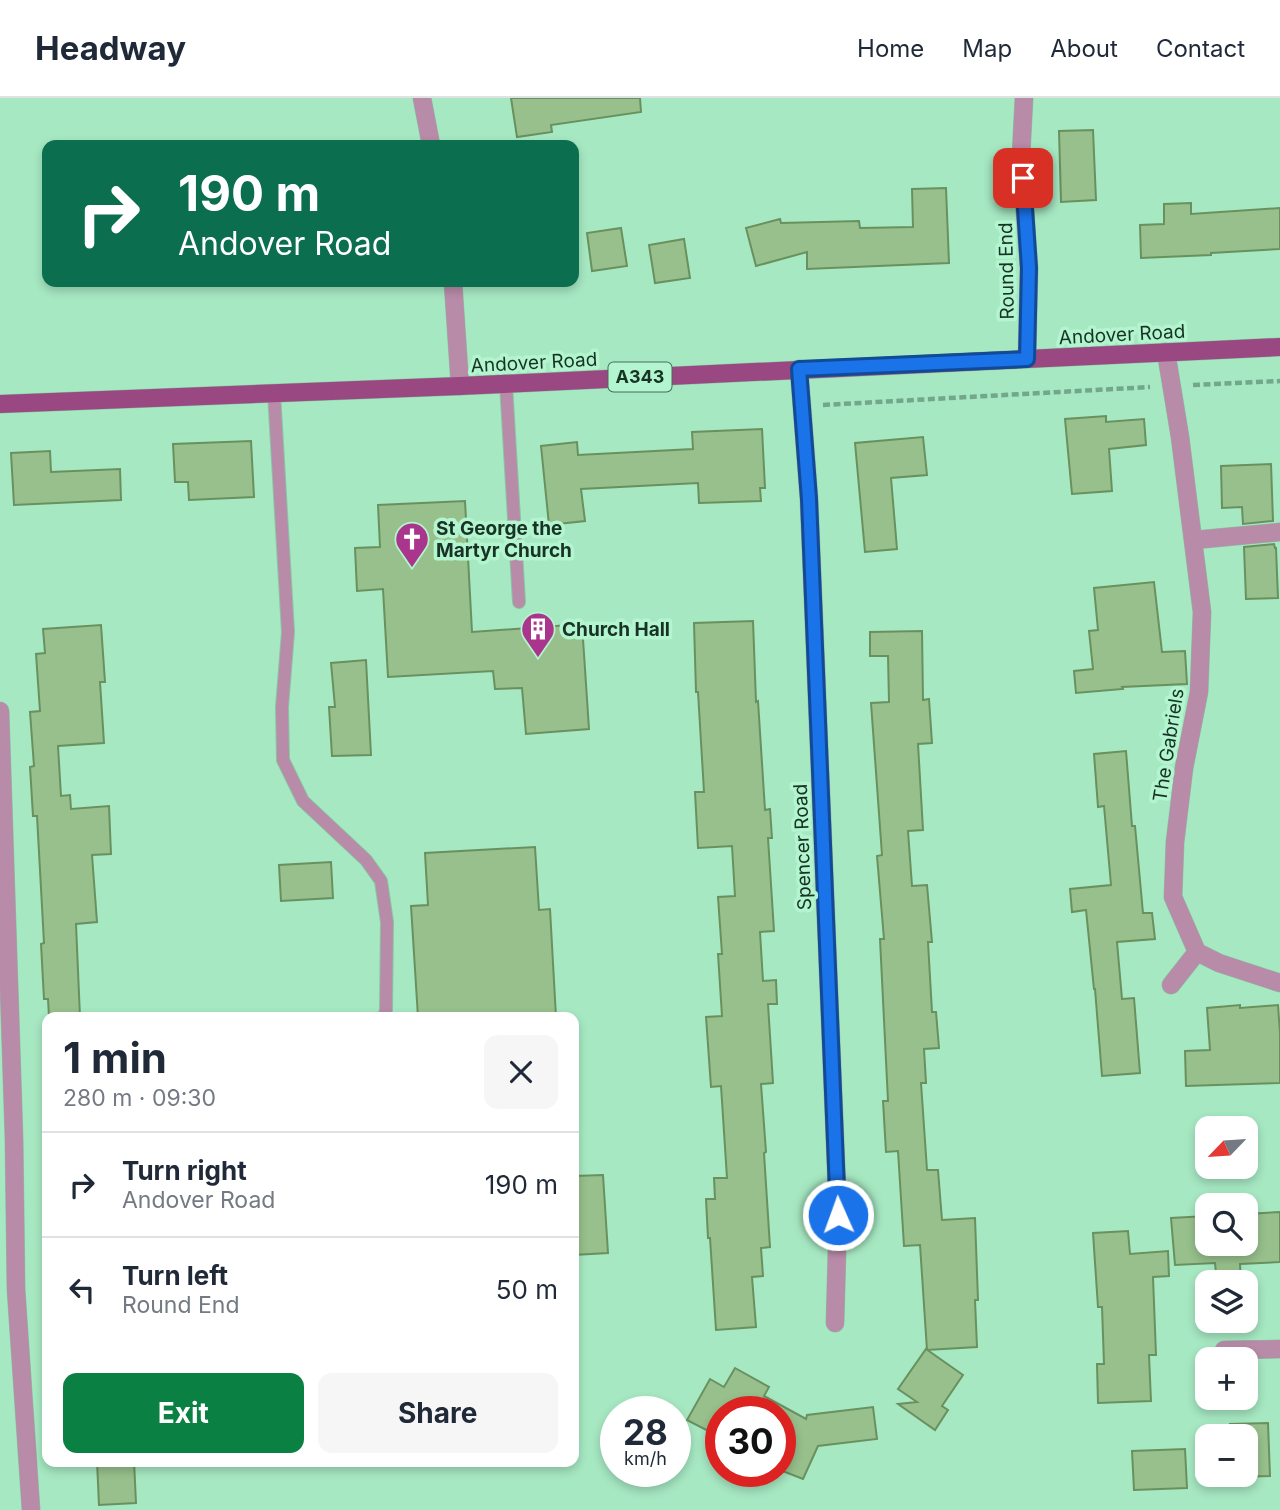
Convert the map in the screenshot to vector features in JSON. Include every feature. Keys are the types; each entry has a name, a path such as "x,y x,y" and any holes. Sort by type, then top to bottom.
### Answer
{"main road":[{"name":"Andover Road","path":"0,404 506,384 1280,347"}],"street":[{"path":"422,98 430,140"},
{"name":"Round End","path":"1024,98 1021,156 1029,268 1027,359"},
{"path":"453,287 460,386"},
{"name":"The Gabriels","path":"1166,352 1202,612 1199,692 1184,768 1175,842 1174,897 1197,952"},
{"name":"Spencer Road","path":"799,369 809,499 838,1215 835,1323"},
{"path":"1194,540 1280,532"},
{"path":"0,711 14,1124 8,1289 31,1510"},
{"path":"1171,985 1197,952 1219,963 1280,983"},
{"path":"1258,1349 1280,1349"}],"lane":[{"path":"506,384 519,601"},
{"path":"274,393 288,632 282,707 284,760 303,801 366,860 381,881 387,922 385,1012"}],"path":[{"path":"801,406 1280,380"}],"building":[{"path":"511,98 640,98 641,112 551,125 552,132 517,137"},
{"path":"1093,130 1096,200 1061,202 1059,131"},
{"path":"946,188 949,263 807,269 807,252 756,266 746,228 780,219 781,223 859,221 860,228 913,227 912,189"},
{"path":"1191,203 1191,214 1280,208 1280,249 1141,258 1140,225 1164,224 1164,204"},
{"path":"621,228 627,266 592,271 587,233"},
{"path":"684,239 690,278 655,283 649,245"},
{"path":"1106,416 1106,422 1144,419 1146,445 1109,449 1112,491 1072,494 1065,419"},
{"path":"762,429 765,488 760,488 761,501 699,503 698,483 581,489 585,521 549,525 541,446 577,442 578,455 693,449 692,432"},
{"path":"923,437 927,475 891,478 897,549 865,552 855,443"},
{"path":"251,441 254,497 189,500 188,482 175,482 173,444"},
{"path":"50,451 51,472 120,469 121,500 14,505 11,453"},
{"path":"1271,464 1273,521 1243,524 1242,507 1222,508 1221,466"},
{"name":"St George the Martyr Church","path":"465,501 472,632 582,624 589,729 526,734 522,688 495,689 493,671 388,677 383,589 357,591 355,548 380,547 378,505"},
{"path":"1274,544 1278,598 1246,599 1244,547"},
{"path":"1154,582 1162,652 1185,651 1187,684 1122,687 1123,689 1076,693 1074,671 1093,669 1089,631 1098,630 1094,588"},
{"path":"753,621 756,702 758,701 765,810 770,809 772,838 768,838 774,931 760,932 763,981 776,980 777,1004 768,1004 773,1083 761,1084 770,1247 761,1248 763,1276 752,1277 756,1327 716,1330 706,1199 715,1199 714,1178 727,1178 721,1086 711,1087 706,1017 722,1016 718,897 735,896 732,846 698,848 695,792 704,792 694,623"},
{"path":"101,625 105,682 100,682 104,743 58,746 61,796 70,795 71,809 109,806 111,854 92,855 97,922 76,924 80,1012 49,1012 48,999 44,999 41,944 44,943 37,816 33,816 30,767 34,766 30,712 40,711 36,654 45,653 43,629"},
{"path":"922,631 923,700 929,699 932,743 918,744 923,830 908,831 912,886 927,885 932,942 928,942 932,1012 936,1012 939,1048 924,1049 926,1083 921,1083 927,1170 938,1170 942,1220 975,1218 978,1300 975,1300 977,1347 927,1350 920,1245 904,1246 898,1151 886,1152 883,1101 888,1101 880,939 884,939 877,856 882,855 871,703 889,702 888,656 870,656 870,632"},
{"path":"366,660 371,755 332,756 329,707 335,707 331,663"},
{"path":"1126,751 1143,913 1152,913 1155,939 1117,942 1122,999 1134,998 1140,1073 1102,1076 1086,910 1072,912 1070,889 1111,885 1104,806 1098,807 1094,754"},
{"path":"535,847 539,910 550,909 556,1012 418,1012 411,906 428,905 425,853"},
{"path":"331,862 333,898 281,901 279,865"},
{"path":"1240,1005 1240,1008 1278,1005 1280,1083 1186,1086 1185,1051 1210,1050 1207,1008"},
{"path":"603,1175 608,1253 579,1255 579,1176"},
{"path":"1280,1212 1280,1262 1240,1264 1240,1270 1216,1270 1215,1263 1175,1265 1171,1218 1195,1217 1195,1256 1258,1256 1258,1213"},
{"path":"1128,1231 1130,1254 1168,1251 1169,1276 1153,1277 1156,1355 1149,1355 1151,1401 1098,1403 1097,1364 1104,1364 1102,1307 1098,1307 1093,1233"},
{"path":"926,1349 963,1375 942,1406 948,1410 935,1430 898,1404 917,1402 898,1389"},
{"path":"735,1368 769,1387 764,1396 705,1396 705,1429 691,1422 691,1413 710,1379 724,1387"},
{"path":"873,1407 877,1439 818,1446 803,1479 796,1476 796,1414 806,1419 807,1415"},
{"path":"1268,1423 1270,1476 1258,1476 1258,1424 1230,1424"},
{"path":"1185,1449 1187,1488 1134,1490 1132,1451"},
{"path":"97,1467 134,1467 136,1503 99,1505"}],"place":[{"name":"St George the Martyr Church","path":"412,569"},
{"name":"Church Hall","path":"538,659"}],"route":[{"path":"838,1215 809,499 799,369 1027,359 1029,268 1023,178"}]}
